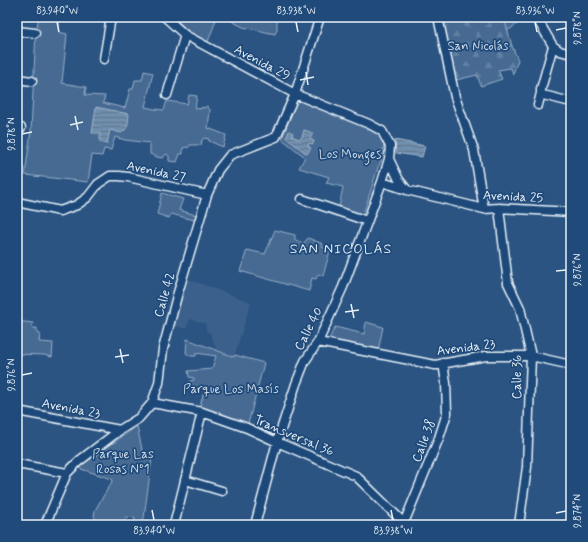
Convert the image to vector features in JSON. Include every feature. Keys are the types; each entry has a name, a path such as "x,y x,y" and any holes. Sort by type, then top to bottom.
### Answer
{"street":[{"path":"104,59 111,17"},
{"name":"Avenida 29","path":"165,17 185,36 295,94 369,124 382,132 390,146"},
{"name":"Calle 42","path":"152,403 159,383 163,348 206,195 218,170 230,155 276,137 295,94 320,17"},
{"path":"438,17 455,97 474,150 484,209"},
{"path":"536,17 553,46 560,52 571,54"},
{"path":"17,31 35,33"},
{"path":"167,95 185,36"},
{"path":"538,105 553,46"},
{"path":"17,79 32,81"},
{"path":"541,93 543,95 571,102"},
{"name":"Calle 40","path":"255,525 276,442 296,384 305,361 318,342 343,287 382,182 389,159 390,146"},
{"path":"389,159 399,180 407,190"},
{"name":"Avenida 27","path":"17,202 60,212 76,205 88,197 98,184 110,176 128,177 206,195"},
{"name":"Avenida 25","path":"382,182 407,190 484,209 499,208 571,212"},
{"path":"302,199 367,221"},
{"name":"Calle 36","path":"499,208 508,283 520,308 531,356 527,467 519,525"},
{"name":"Avenida 23","path":"318,342 435,365 486,356 531,356 571,365"},
{"name":"Calle 38","path":"406,524 440,438 447,413 446,383 443,363"},
{"path":"45,525 67,473 79,461 120,430 139,418 152,403"},
{"name":"Transversal 36","path":"152,403 202,412 247,428 356,476 406,524"},
{"name":"Avenida 23","path":"17,411 120,430"},
{"path":"174,525 202,412"},
{"path":"17,464 67,473"},
{"path":"185,480 222,490"}],"shaded area":[{"path":"96,107 129,114 128,125 124,131 121,133 110,130 107,144 100,142 100,133 92,133"},
{"path":"304,130 313,133 310,139 314,141 313,144 309,143 308,146 311,148 307,154 286,138 289,131 293,133 292,136 299,139 302,137"},
{"path":"395,140 425,146 422,157 396,153"},
{"path":"185,278 251,302 234,357 217,351 210,333 206,331 206,324 190,319 186,329 175,326 176,311"}],"green space":[{"path":"39,17 60,17 59,32 67,34 62,83 86,87 85,95 105,96 103,103 125,108 130,89 133,89 135,80 142,80 144,71 153,73 145,107 164,110 167,101 187,104 189,95 197,96 195,108 201,109 202,107 204,108 207,106 210,110 208,128 226,135 223,147 209,141 209,139 204,138 201,145 190,145 188,148 183,148 183,154 180,154 177,162 169,161 169,156 167,154 163,158 150,154 150,143 125,140 115,137 111,150 104,149 102,156 92,155 88,182 25,175 31,131 36,31"},
{"path":"173,17 217,17 206,47"},
{"path":"224,17 277,17 277,30 275,34 243,27"},
{"name":"San Nicolás","path":"441,17 504,18 512,46 518,60 513,74 511,68 498,70 502,79 481,86 477,75 456,80 446,54"},
{"path":"504,17 519,17 522,21 507,31"},
{"name":"Los Monges","path":"297,99 382,134 384,144 381,162 378,167 363,215 339,207 343,187 326,183 329,177 299,168 305,157 282,139"},
{"path":"162,193 183,199 179,210 196,215 194,220 171,214 169,218 157,214"},
{"path":"275,230 295,235 295,240 304,243 308,238 323,244 322,247 330,251 323,276 318,274 316,279 312,278 309,291 240,271 247,250 265,254"},
{"path":"17,321 33,323 32,328 37,328 37,332 40,334 39,342 53,343 52,357 44,355 17,354"},
{"path":"366,322 383,327 378,351 341,344 329,339 335,327 364,334"},
{"name":"Parque Los Masís","path":"187,339 234,357 235,355 264,363 247,428 199,410 205,388 190,386 190,381 194,380 194,378 189,377 188,371 212,369 216,356 196,353 196,356 190,356 186,353"},
{"name":"Parque Las Rosas Nº1","path":"137,426 144,459 152,458 143,525 134,523 135,518 126,517 124,522 117,522 116,525 106,523 106,520 103,519 102,522 98,521 94,517 95,510 113,480 78,468"}],"district":[{"name":"SAN NICOLÁS","path":"341,249"}]}
